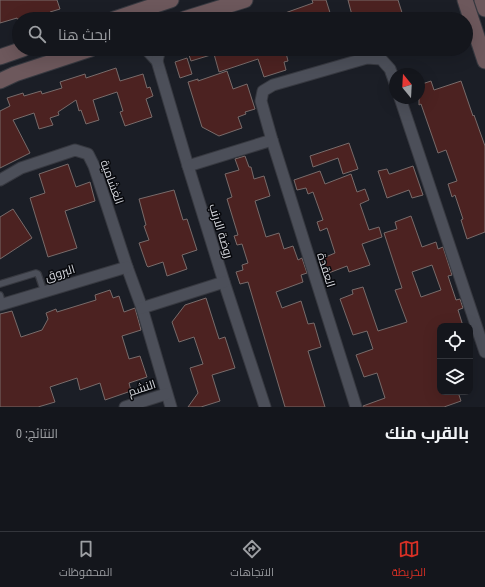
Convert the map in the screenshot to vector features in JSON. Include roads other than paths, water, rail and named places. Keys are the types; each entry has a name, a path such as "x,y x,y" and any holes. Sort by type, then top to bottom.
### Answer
{"street":[{"path":"135,12 171,0"},
{"path":"204,12 229,3 245,0"},
{"path":"458,0 467,6"},
{"path":"482,0 485,9"},
{"path":"473,24 485,61"},
{"path":"0,58 12,53"},
{"path":"0,81 15,74 70,56"},
{"name":"روضة الارنب","path":"152,56 157,61 224,282 265,407"},
{"path":"157,61 158,56"},
{"name":"العقدة","path":"356,407 261,101 263,91 273,85 366,58 381,59 389,68"},
{"path":"402,104 485,352"},
{"path":"188,166 272,140"},
{"name":"الغشامية","path":"0,180 21,168 75,150 88,154 94,166 142,308 171,407"},
{"name":"البروق","path":"1,302 44,292 127,266"},
{"path":"142,308 224,282"},
{"name":"النشم","path":"125,407 166,394"}],"lane":[{"path":"0,284 36,273 38,274 44,292"}]}
